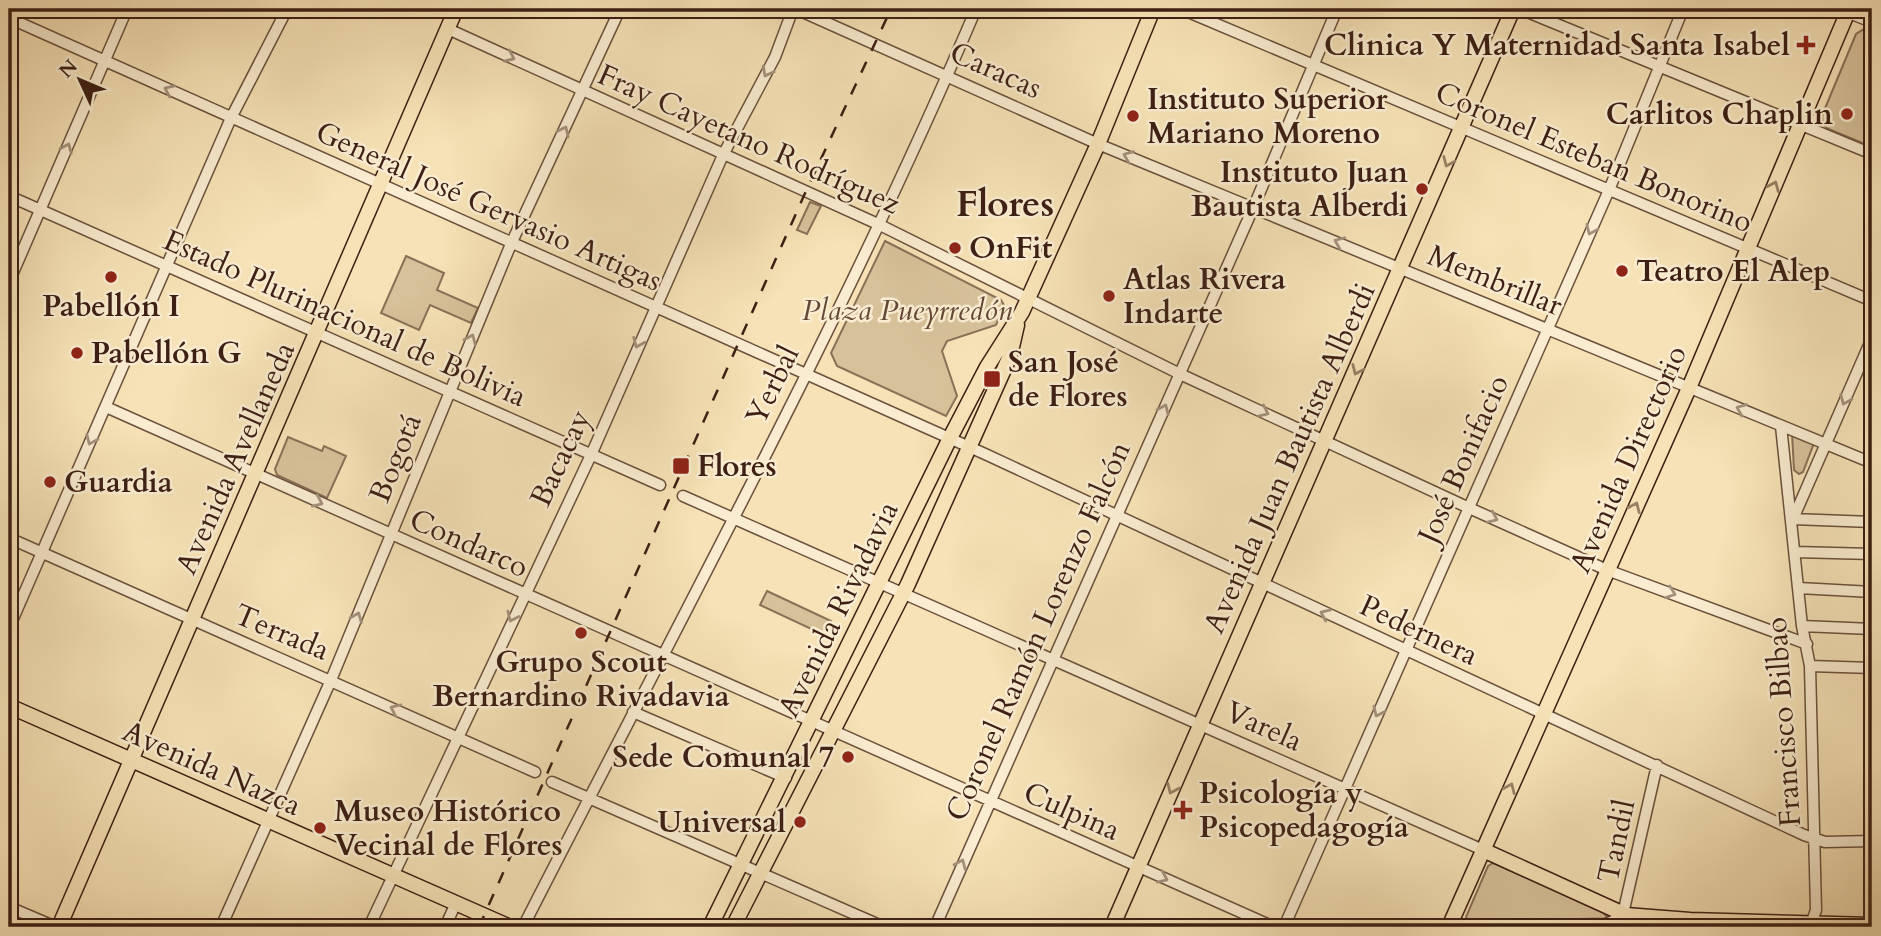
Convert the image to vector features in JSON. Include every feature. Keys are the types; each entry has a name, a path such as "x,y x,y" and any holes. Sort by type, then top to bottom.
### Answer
{"main road":[{"name":"Avenida Avellaneda","path":"57,927 133,761 456,9"},
{"name":"Avenida Rivadavia","path":"710,927 786,778 950,438 986,367 1019,317 1098,144 1153,9"},
{"name":"Avenida Juan Bautista Alberdi","path":"1112,927 1402,269 1513,9"},
{"name":"Avenida Directorio","path":"1449,927 1689,388 1800,125 1845,10"},
{"name":"Avenida Rivadavia","path":"733,927 903,592 1010,356 1019,317"},
{"name":"Avenida Nazca","path":"9,706 510,927"},
{"name":"Varela","path":"1483,850 1623,921 1872,925"}],"street":[{"path":"9,282 127,9"},
{"path":"9,628 231,117 287,9"},
{"name":"Bogotá","path":"221,927 331,680 511,244 620,9"},
{"name":"Caracas","path":"794,9 1098,144"},
{"name":"Bacacay","path":"369,927 591,455 653,307 723,155 775,57 794,9"},
{"name":"Yerbal","path":"523,927 734,518 880,225 976,9"},
{"name":"Coronel Esteban Bonorino","path":"1181,9 1872,301"},
{"name":"Coronel Ramón Lorenzo Falcón","path":"935,927 988,801 1254,206 1338,9"},
{"path":"1520,9 1872,154"},
{"name":"José Bonifacio","path":"1284,927 1342,789 1609,190 1683,9"},
{"path":"1845,10 1872,22"},
{"name":"General José Gervasio Artigas","path":"9,18 950,438"},
{"name":"Fray Cayetano Rodríguez","path":"447,29 880,225 1180,374 1467,507 1607,570 1807,644"},
{"name":"Membrillar","path":"1098,144 1254,206 1872,463"},
{"name":"Estado Plurinacional de Bolivia","path":"9,196 660,485"},
{"name":"Francisco Bilbao","path":"1793,519 1872,338"},
{"name":"Condarco","path":"106,407 812,723"},
{"name":"Francisco Bilbao","path":"1781,426 1793,519 1802,626 1810,666 1816,909 1812,926"},
{"name":"Pedernera","path":"950,438 1261,585 1815,839 1825,842 1872,841"},
{"path":"683,496 882,582"},
{"path":"1793,519 1872,522"},
{"name":"Terrada","path":"9,538 535,772"},
{"path":"1795,552 1872,554"},
{"name":"Varela","path":"882,582 1199,726 1483,850"},
{"path":"1799,588 1872,592"},
{"path":"1802,626 1872,629"},
{"path":"1810,666 1872,668"},
{"path":"633,712 786,778"},
{"name":"Culpina","path":"812,723 1273,927"},
{"name":"Tandil","path":"1623,921 1657,765"},
{"path":"552,782 884,927"},
{"path":"445,927 456,903"},
{"path":"9,906 57,927"},
{"path":"1449,927 1606,924 1623,921"}],"green space":[{"path":"1864,29 1872,33 1872,147 1826,128 1821,118 1856,34"},
{"path":"810,202 821,206 807,234 797,230"},
{"name":"Plaza Pueyrredón","path":"885,241 1001,300 1004,305 996,325 947,341 942,351 957,396 946,416 837,366 831,353"},
{"path":"406,256 444,273 437,290 478,308 471,323 430,305 419,330 381,313"},
{"path":"1792,433 1814,443 1803,472 1799,474 1794,470"},
{"path":"288,437 322,451 324,446 346,456 327,498 277,475 275,469"},
{"path":"767,591 831,621 824,635 760,605"},
{"path":"1493,863 1602,911 1609,919 1469,923 1466,917 1488,866"}],"railway":[{"path":"479,927 806,191 891,9"}],"place":[{"name":"Clinica Y Maternidad Santa Isabel","path":"1806,45"},
{"name":"Carlitos Chaplin","path":"1847,114"},
{"name":"Instituto Superior Mariano Moreno","path":"1133,116"},
{"name":"Instituto Juan Bautista Alberdi","path":"1422,189"},
{"name":"OnFit","path":"955,248"},
{"name":"Teatro El Alep","path":"1622,271"},
{"name":"Pabellón I","path":"111,277"},
{"name":"Atlas Rivera Indarte","path":"1109,296"},
{"name":"Pabellón G","path":"77,353"},
{"name":"San José de Flores","path":"992,379"},
{"name":"Flores","path":"681,466"},
{"name":"Guardia","path":"50,482"},
{"name":"Grupo Scout Bernardino Rivadavia","path":"581,633"},
{"name":"Sede Comunal 7","path":"848,757"},
{"name":"Psicología y Psicopedagogía","path":"1183,810"},
{"name":"Universal","path":"800,822"},
{"name":"Museo Histórico Vecinal de Flores","path":"320,828"}],"district":[{"name":"Flores","path":"1005,203"}]}
